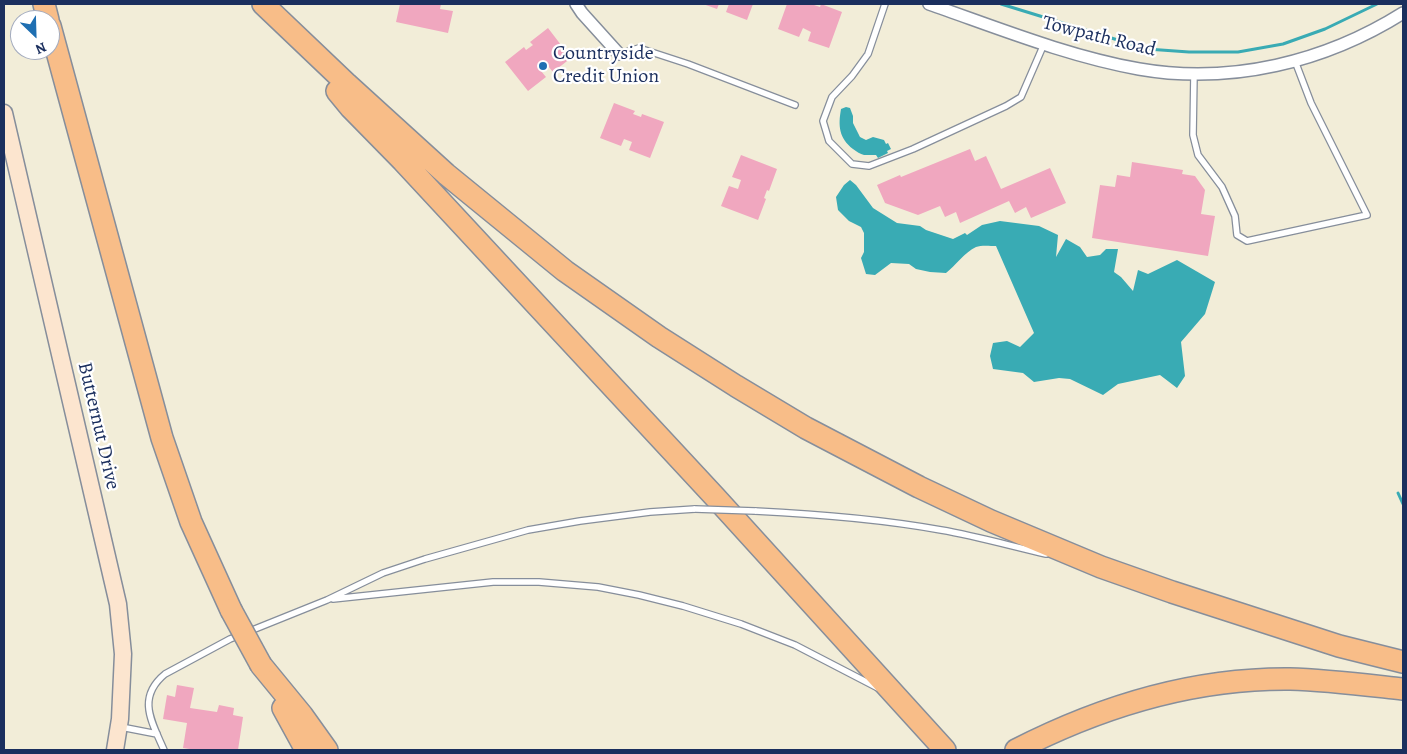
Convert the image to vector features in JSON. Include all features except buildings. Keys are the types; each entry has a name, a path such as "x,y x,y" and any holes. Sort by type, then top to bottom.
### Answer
{"highway":[{"path":"263,4 446,174 565,270 659,337 806,428 919,488 991,521 1101,567 1339,646 1403,662"},
{"path":"263,4 351,108 403,161 709,490 945,750"},
{"path":"59,60 162,438 192,522 230,610 306,750"},
{"path":"261,665 302,715 327,750"},
{"path":"1016,750 1047,734 1109,709 1140,699 1212,685 1243,681 1290,679 1403,689"}],"street":[{"path":"576,4 619,54"},
{"name":"Towpath Road","path":"930,4 1044,44 1103,61 1158,72 1194,74 1265,68 1295,61 1359,37 1378,28 1403,12"},
{"name":"Butternut Drive","path":"4,114 6,137 118,604 123,654 119,727 115,750"}],"lane":[{"path":"885,4 868,54 852,76 832,96 823,121 829,141 852,164 869,166 913,149 1022,97 1044,44"},
{"path":"619,54 639,48 688,64 795,105"},
{"path":"1194,74 1193,135 1198,155 1222,187 1235,216 1237,235 1247,241 1367,215 1311,103 1295,61"},
{"path":"164,750 148,706 148,698 157,681 165,674 230,639 327,600 383,573 528,530 650,512 695,509 802,513 943,530 1054,556"},
{"path":"1064,558 1101,567"},
{"path":"327,600 493,582 539,582 598,587 674,604 742,624 795,645 898,699"},
{"path":"119,727 157,734"}],"water":[{"path":"850,108 853,123 860,137 866,140 873,137 884,140 891,149 887,151 888,153 878,158 876,155 861,154 848,145 842,136 840,126 841,109"},
{"path":"850,180 873,208 897,223 920,226 926,230 953,239 965,233 967,235 982,225 1000,221 1039,226 1058,235 1056,257 1066,239 1080,247 1087,257 1100,255 1106,249 1118,249 1114,272 1133,291 1138,270 1148,274 1177,260 1215,282 1205,314 1181,342 1185,376 1177,388 1160,375 1118,384 1103,395 1070,379 1059,378 1034,382 1023,373 993,369 990,356 993,343 1007,341 1020,347 1034,333 996,246 976,247 946,273 916,269 909,264 891,263 875,275 866,274 861,258 864,252 864,233 861,227 849,221 838,210 836,197"}],"waterway":[{"path":"1001,4 1147,49 1189,52 1238,52 1283,44 1325,29 1377,4"},
{"path":"1398,493 1403,504"}],"place":[{"name":"Countryside Credit Union","path":"543,66"}]}
